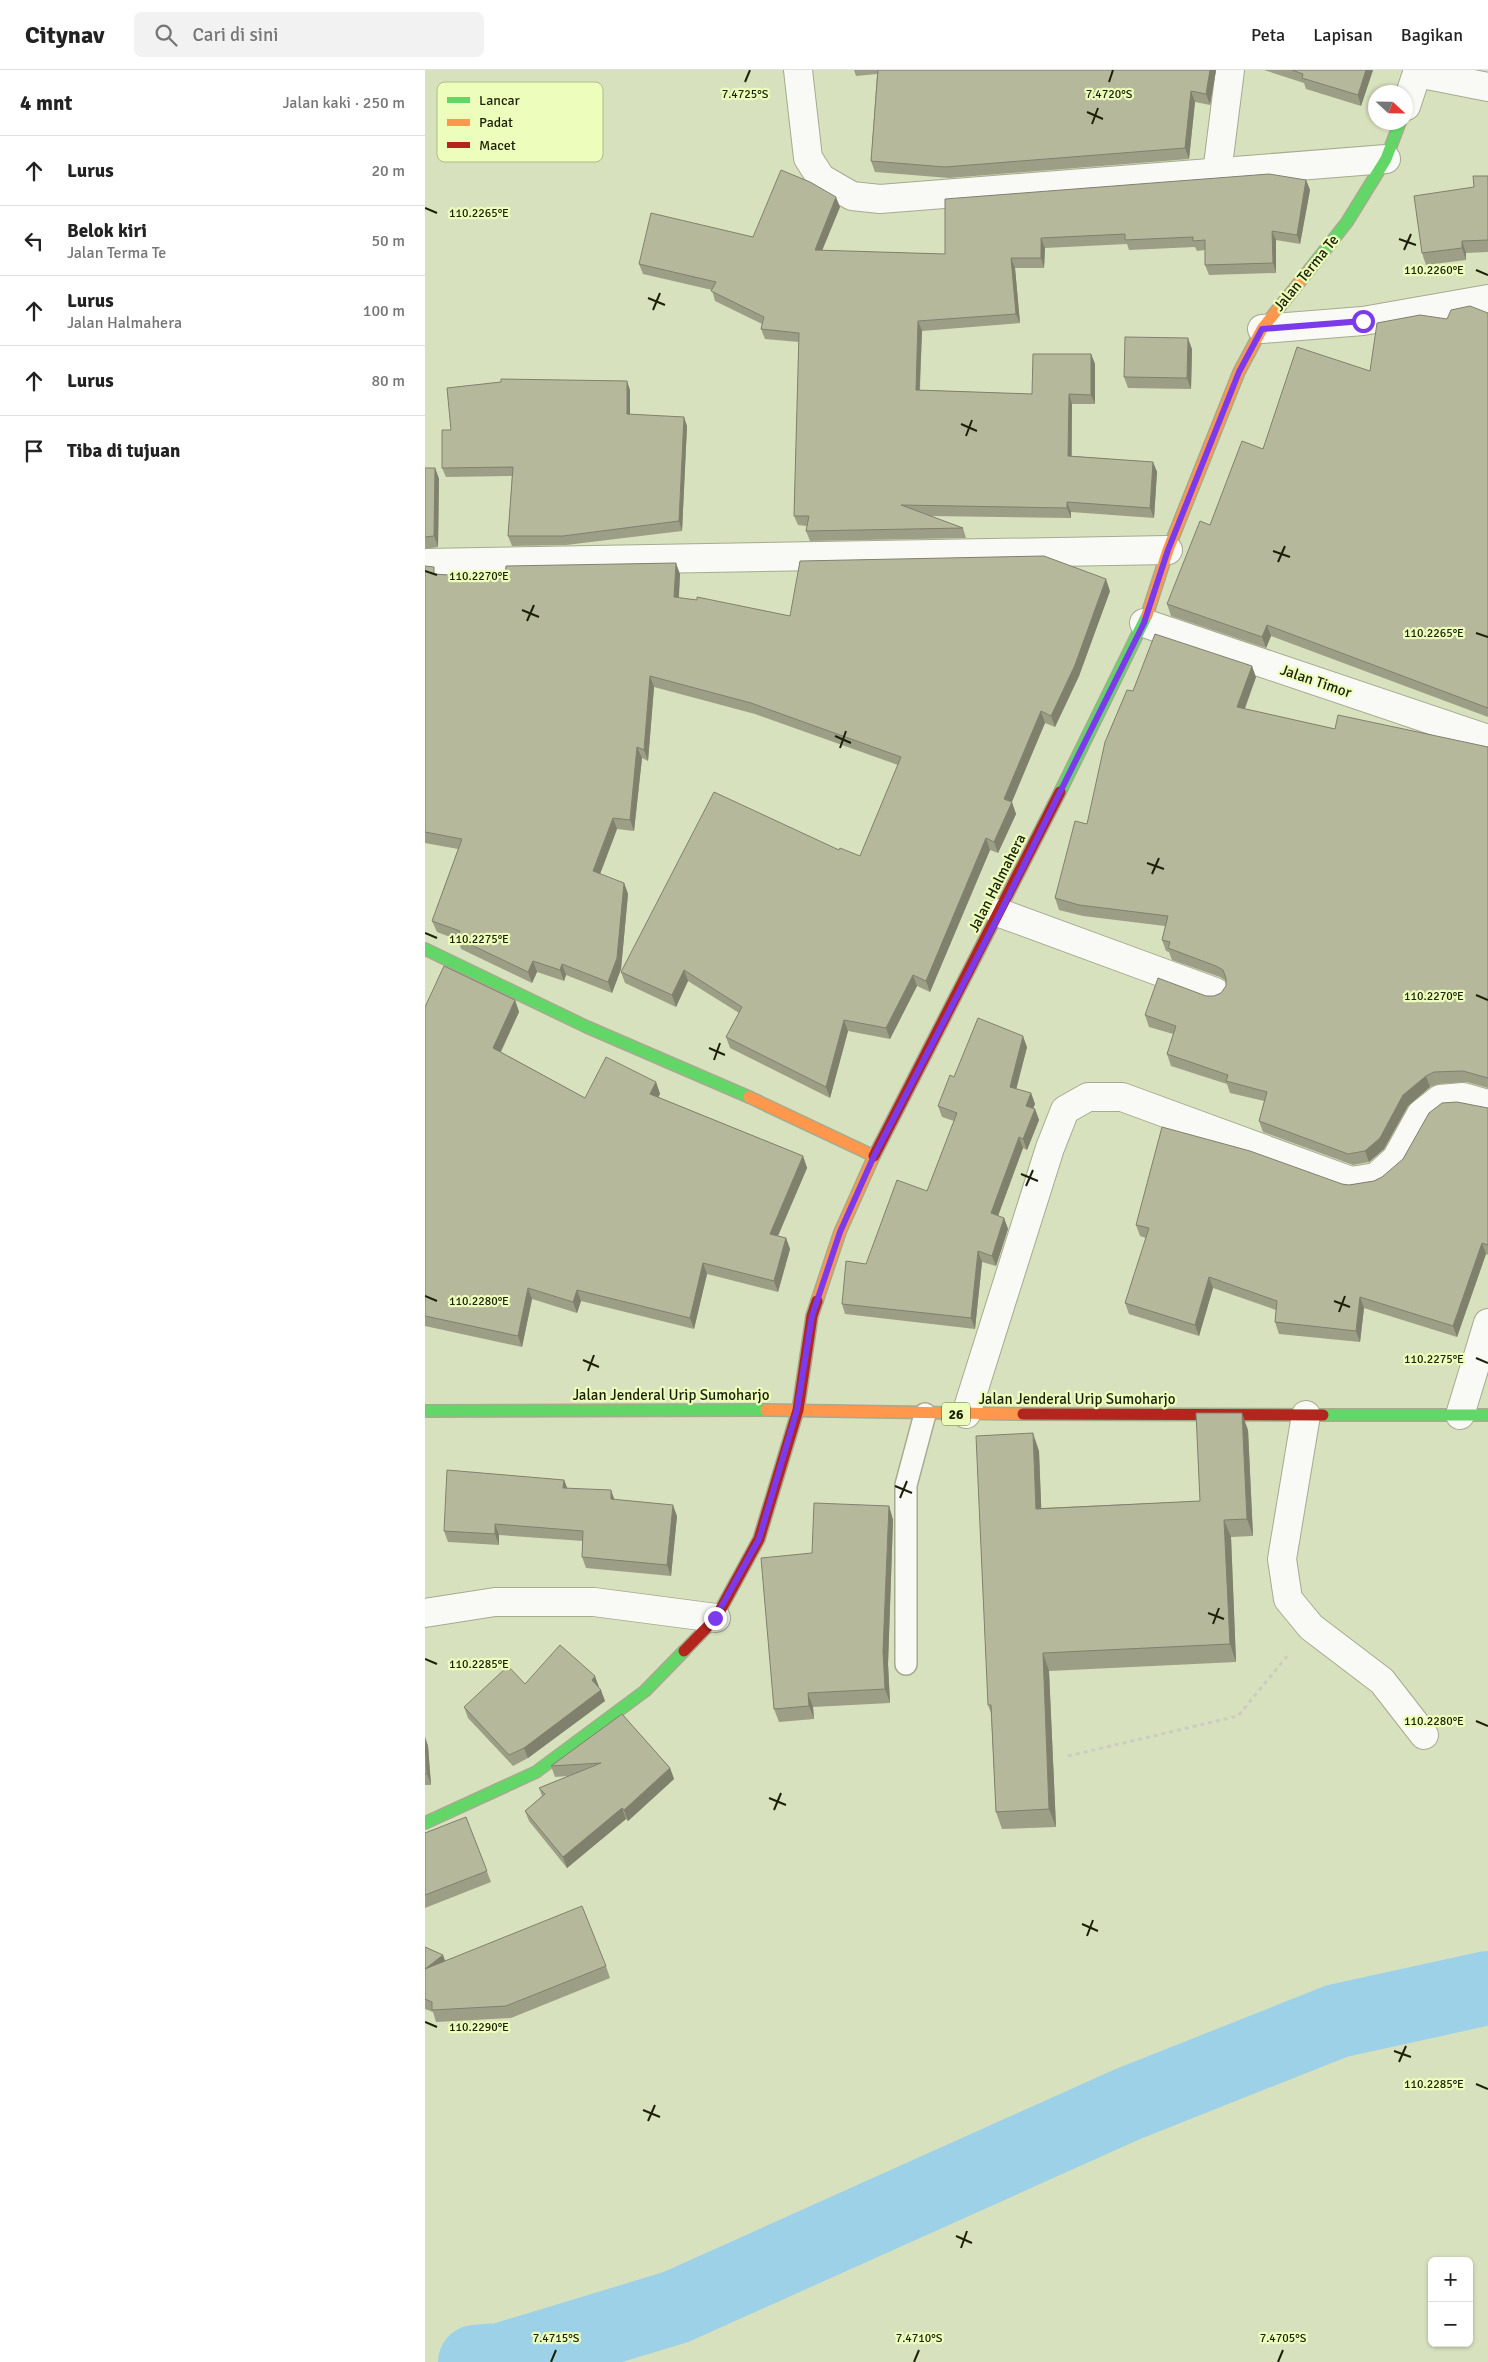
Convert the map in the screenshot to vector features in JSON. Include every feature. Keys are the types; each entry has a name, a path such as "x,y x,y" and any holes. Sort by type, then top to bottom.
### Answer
{"main road":[{"name":"Jalan Terma Te","path":"1144,623 1168,550 1239,372 1262,329 1347,222 1386,160 1397,130"},
{"name":"Jalan Halmahera","path":"425,1823 536,1772 645,1691 715,1618 759,1539 797,1410 812,1316 840,1232 874,1156 1000,913 1144,623"},
{"path":"425,949 587,1027 754,1099 874,1156"},
{"name":"Jalan Jenderal Urip Sumoharjo","path":"425,1411 797,1410 925,1414 1488,1416"}],"street":[{"path":"798,70 808,158 821,178 852,196 880,199 1386,160"},
{"path":"1217,172 1230,70"},
{"path":"1413,85 1418,72 1488,87"},
{"path":"1262,329 1363,321 1488,299"},
{"path":"425,563 1168,550"},
{"name":"Jalan Timor","path":"1144,623 1488,739"},
{"path":"1000,913 1215,992"},
{"path":"966,1414 1050,1148 1065,1110 1088,1097 1121,1097 1351,1181 1376,1178 1395,1159 1421,1114 1440,1099 1463,1098 1488,1104"},
{"path":"1460,1415 1488,1323"},
{"path":"1306,1415 1282,1559 1288,1599 1311,1627 1382,1681 1424,1735"},
{"path":"425,1613 495,1602 594,1602 715,1618"}],"lane":[{"path":"906,1664 906,1486 925,1414"}],"path":[{"path":"1068,1756 1238,1716 1311,1627"}],"building":[{"path":"878,70 1210,70 1206,94 1191,91 1185,148 945,167 871,161"},
{"path":"1292,70 1366,70 1358,95 1302,78 1303,74"},
{"path":"781,170 810,182 836,197 815,250 945,254 945,199 1269,174 1306,180 1297,235 1272,231 1273,263 1205,265 1205,240 1193,241 1193,237 1125,240 1125,234 1041,238 1041,258 1011,258 1016,314 918,321 916,390 1032,394 1033,354 1091,354 1091,395 1069,394 1068,456 1153,462 1150,508 1067,502 1067,508 901,505 963,528 806,531 809,516 794,516 799,333 761,329 764,317 711,291 716,282 639,264 651,213 753,237"},
{"path":"1473,176 1488,176 1488,240 1462,241 1462,248 1422,253 1414,196 1474,187"},
{"path":"1470,306 1488,313 1488,708 1267,625 1262,637 1167,604 1200,521 1210,525 1242,441 1263,449 1297,347 1370,371 1377,323 1420,315 1447,319 1451,310"},
{"path":"1125,337 1188,338 1187,378 1124,377"},
{"path":"501,379 627,381 627,414 684,417 679,521 563,536 508,536 513,467 442,468 442,430 451,430 447,388 501,382"},
{"path":"425,468 435,468 434,536 425,537"},
{"path":"1044,556 1106,579 1075,665 1051,716 1041,711 1004,799 1012,802 994,842 986,838 926,981 913,975 886,1028 844,1020 826,1087 726,1037 742,1007 684,970 672,995 621,972 714,792 839,850 840,848 860,856 901,757 751,703 650,676 644,750 637,747 630,820 613,818 593,871 624,883 617,958 608,982 562,964 560,970 533,961 528,972 457,938 460,931 432,921 462,839 425,832 425,566 434,567 434,574 505,579 506,566 676,563 674,597 697,600 697,597 790,616 800,561"},
{"path":"1155,634 1252,666 1237,707 1335,729 1338,715 1488,747 1488,1078 1463,1071 1434,1072 1426,1076 1403,1095 1380,1138 1365,1151 1348,1154 1259,1121 1267,1092 1226,1081 1228,1075 1167,1054 1176,1026 1145,1015 1158,978 1206,996 1214,996 1221,993 1226,986 1223,970 1168,948 1170,942 1162,940 1168,916 1079,905 1055,898 1075,821 1087,824 1105,742 1127,690 1133,691"},
{"path":"444,966 515,1000 493,1048 585,1098 606,1057 656,1082 650,1094 803,1156 770,1234 786,1238 774,1281 703,1263 690,1318 577,1290 573,1302 528,1288 518,1336 425,1316 425,1007"},
{"path":"978,1018 1023,1036 1010,1087 1031,1093 1026,1106 1035,1109 1023,1139 1019,1137 991,1213 1004,1218 992,1256 978,1251 971,1318 842,1304 846,1261 866,1264 897,1180 927,1191 957,1113 938,1106 950,1075 954,1077"},
{"path":"1457,1102 1488,1108 1488,1245 1482,1243 1453,1326 1360,1297 1356,1331 1275,1322 1277,1301 1209,1277 1195,1325 1125,1303 1149,1228 1136,1225 1162,1127 1250,1151 1349,1185 1374,1181 1382,1177 1403,1159 1429,1113 1442,1103"},
{"path":"1196,1413 1242,1413 1247,1519 1224,1520 1230,1644 1043,1653 1049,1809 996,1812 991,1705 988,1705 976,1436 1033,1433 1036,1509 1200,1501"},
{"path":"447,1470 564,1480 563,1488 611,1490 611,1499 673,1505 667,1565 582,1557 583,1531 495,1524 495,1534 444,1531"},
{"path":"814,1503 889,1506 883,1651 885,1689 808,1693 809,1706 774,1709 761,1558 812,1553"},
{"path":"560,1645 595,1676 592,1680 601,1690 524,1748 509,1755 464,1707 508,1666 525,1684"},
{"path":"622,1714 670,1768 624,1810 622,1808 563,1857 525,1811 545,1794 539,1788 601,1763 551,1766"},
{"path":"425,1744 427,1774 425,1774"},
{"path":"466,1817 487,1871 425,1895 425,1833"},
{"path":"582,1906 606,1966 506,2006 432,2010 432,2002 425,1999 425,1969"},
{"path":"425,1947 443,1955 425,1969"}],"waterway":[{"path":"475,2362 501,2360 676,2307 1128,2104 1337,2021 1488,1988"}],"traffic: fast":[{"path":"1310,269 1347,222 1386,159 1397,130"},
{"path":"1060,792 1147,615"},
{"path":"425,949 587,1027 749,1097"},
{"path":"425,1411 766,1410"},
{"path":"1323,1415 1488,1415"},
{"path":"425,1823 536,1772 645,1691 684,1651"}],"traffic: slow":[{"path":"1147,615 1168,550 1239,372 1262,329 1310,269"},
{"path":"749,1097 874,1156 840,1232 817,1301"},
{"path":"766,1410 1023,1414"}],"traffic: jam":[{"path":"874,1156 1060,792"},
{"path":"684,1651 716,1618 759,1539 798,1410 812,1316 817,1301"},
{"path":"1023,1414 1323,1415"}],"route":[{"path":"715,1618 759,1539 797,1410 812,1316 840,1232 874,1156 1000,913 1144,623 1168,550 1239,372 1262,329 1363,321"}]}
